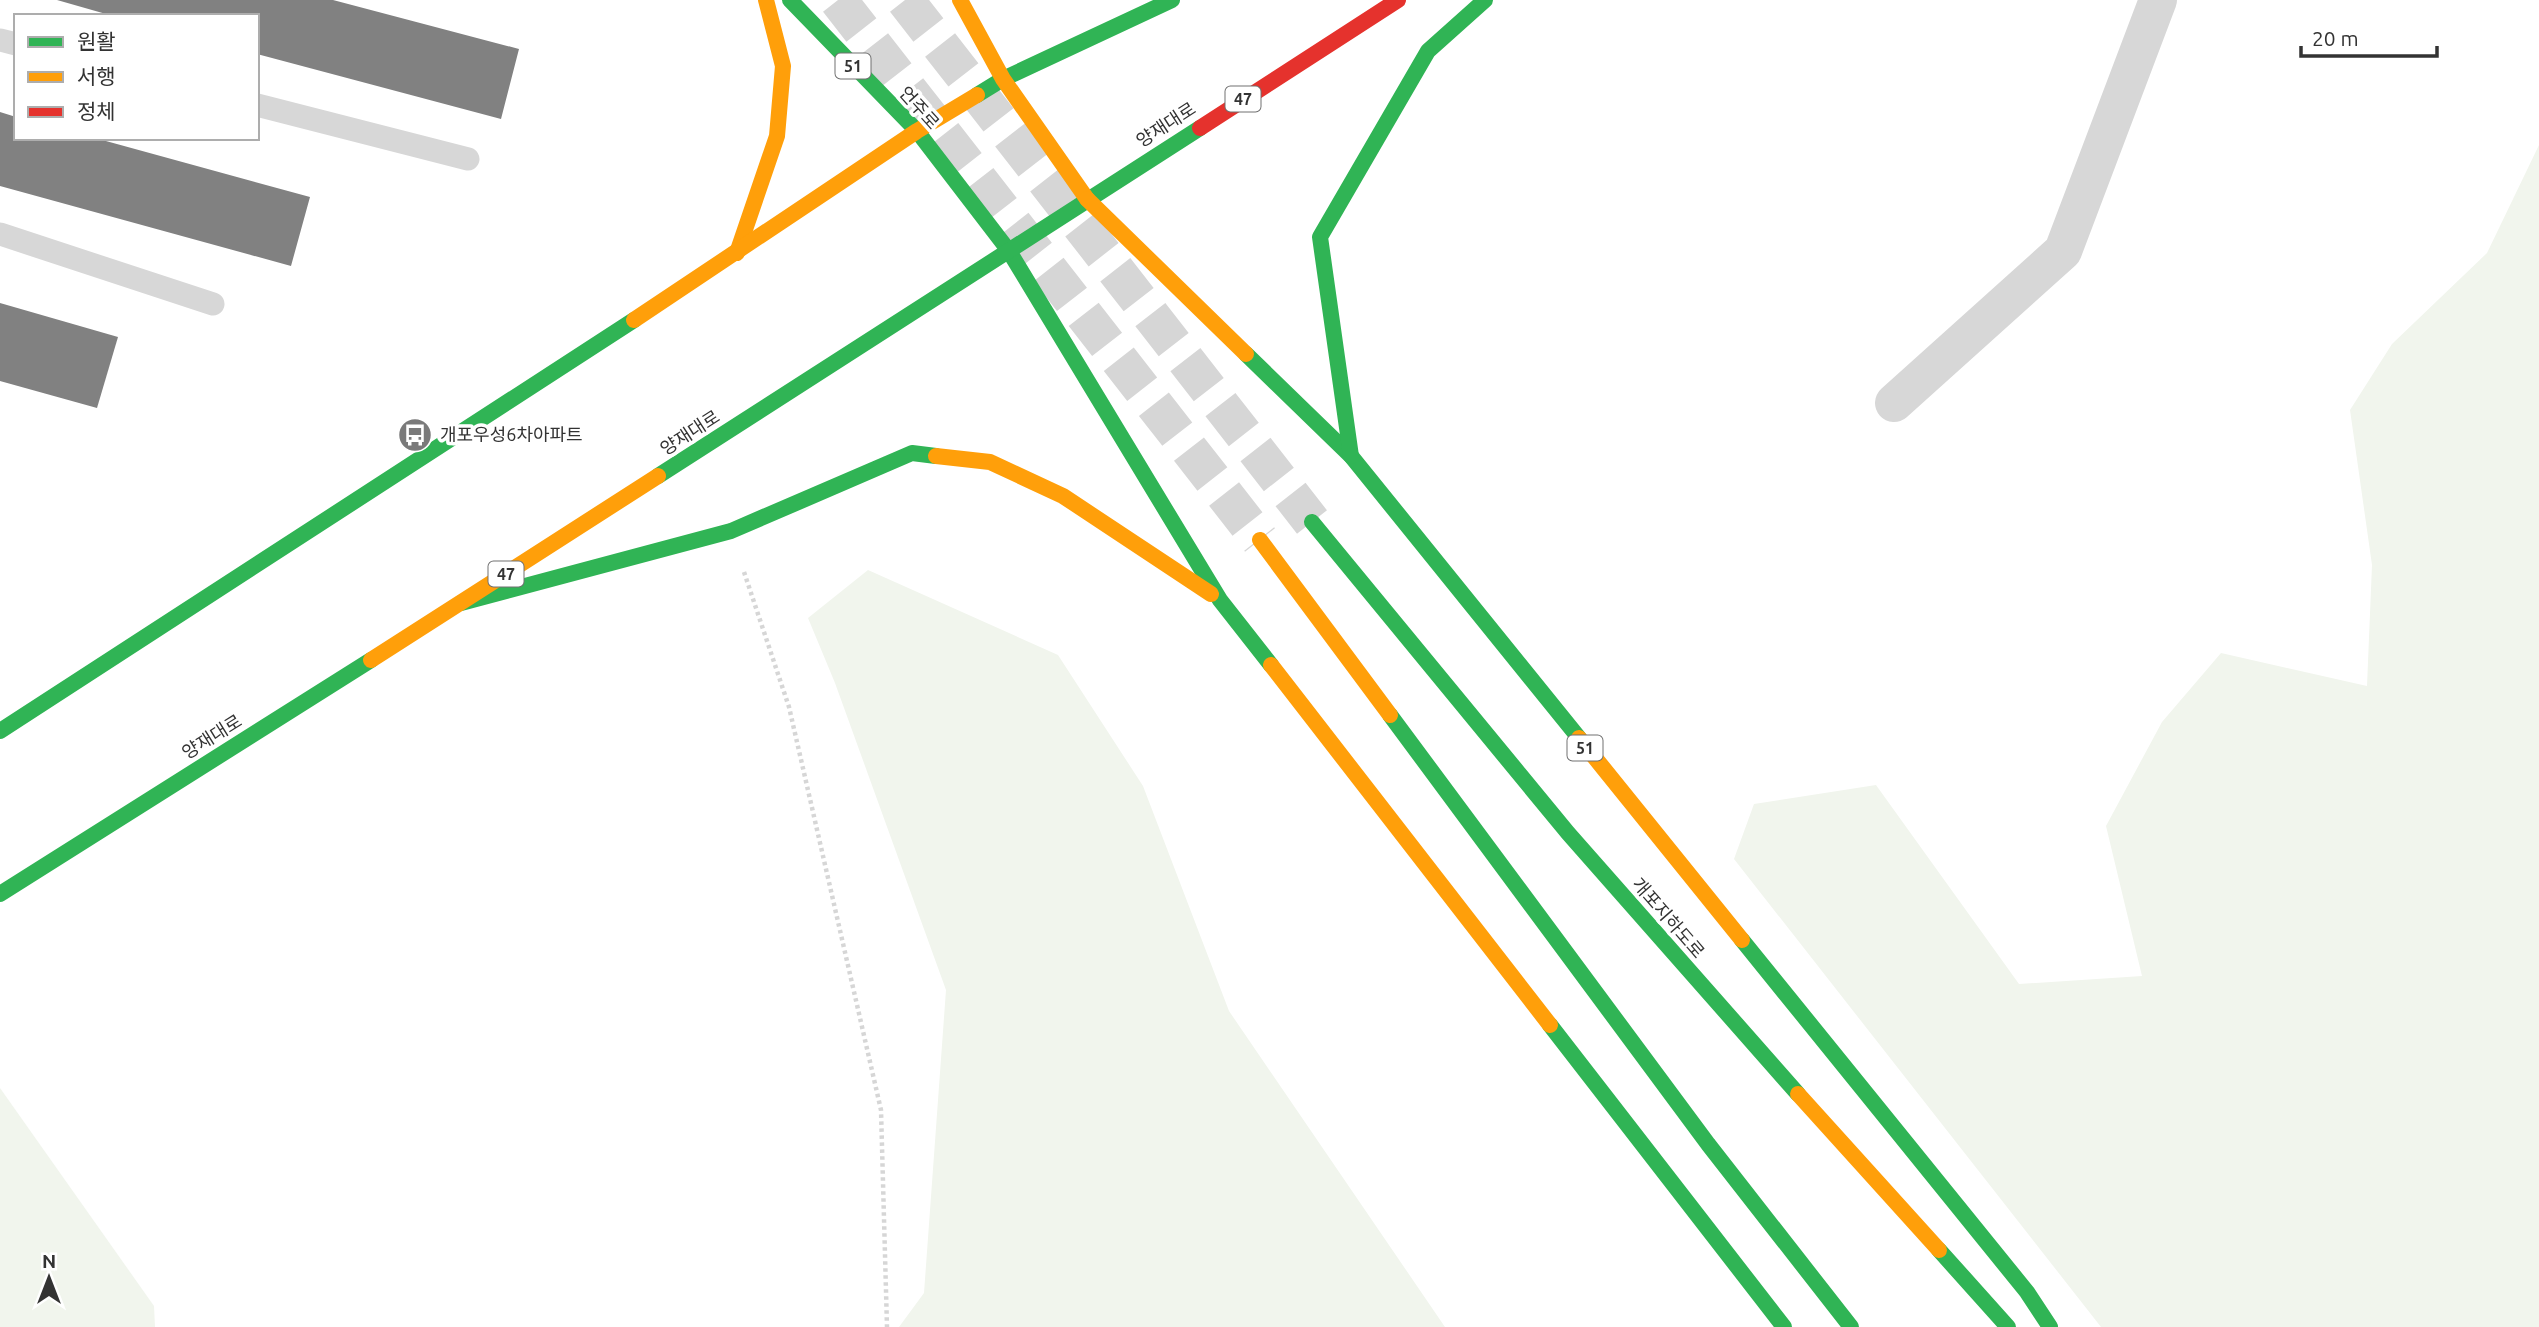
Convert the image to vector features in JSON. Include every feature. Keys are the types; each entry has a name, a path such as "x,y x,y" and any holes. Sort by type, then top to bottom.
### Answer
{"main road":[{"path":"737,253 778,136 783,66 766,0"},
{"name":"언주로","path":"790,0 917,131 1009,251"},
{"path":"960,0 1003,79 1087,199"},
{"path":"0,731 737,253 917,131 1003,79 1172,0"},
{"name":"양재대로","path":"0,894 461,603 1398,0"},
{"path":"1351,456 1320,237 1428,51 1485,0"},
{"name":"51","path":"1087,199 1351,456 2026,1292 2050,1327"},
{"name":"51","path":"1009,251 1220,600 1784,1327"},
{"path":"461,603 731,531 912,453 990,462 1063,496 1220,600"},
{"name":"개포지하도로","path":"1312,522 1577,843 1736,1025 2008,1327"},
{"path":"1260,540 1708,1144 1851,1327"}],"street":[{"path":"1894,403 2063,251 2158,0"}],"lane":[{"path":"259,106 468,159"},
{"path":"0,234 213,304"}],"path":[{"path":"731,531 789,707 881,1110 887,1327"}],"shaded area":[{"path":"2539,145 2539,1327 2101,1327 1734,859 1754,804 1876,785 2019,984 2142,976 2106,826 2162,722 2221,653 2367,686 2372,565 2350,410 2392,344 2487,253"},
{"path":"868,570 1058,655 1143,786 1229,1011 1445,1327 899,1327 924,1293 946,990 835,683 808,618"},
{"path":"0,1088 154,1306 155,1327 0,1327"}],"building":[{"path":"57,0 333,0 519,49 501,119 259,55 259,14 106,14"},
{"path":"0,112 14,116 14,140 102,140 310,197 291,266 0,186"},
{"path":"0,303 118,337 97,408 0,381"}],"tunnel":[{"path":"838,0 1260,540"},
{"path":"905,0 1312,522"}],"traffic: fast":[{"path":"790,0 917,131 1009,251"},
{"path":"977,95 1003,79 1172,0"},
{"path":"1351,456 1320,237 1428,51 1485,0"},
{"path":"658,476 1200,128"},
{"path":"1009,251 1220,600 1271,665"},
{"path":"0,731 634,320"},
{"path":"1246,354 1351,456 1579,738"},
{"path":"461,603 731,531 912,453 936,456"},
{"path":"1312,522 1568,833 1798,1094"},
{"path":"0,894 371,660"},
{"path":"1390,715 1708,1144 1851,1327"},
{"path":"1742,940 2027,1292 2050,1327"},
{"path":"1550,1025 1784,1327"},
{"path":"1939,1250 2008,1327"}],"traffic: slow":[{"path":"737,253 777,136 783,66 766,0"},
{"path":"960,0 1003,79 1087,199"},
{"path":"634,320 917,131 977,95"},
{"path":"1087,199 1246,354"},
{"path":"936,456 990,462 1063,496 1211,594"},
{"path":"371,660 658,476"},
{"path":"1260,540 1390,715"},
{"path":"1271,665 1550,1025"},
{"path":"1579,738 1742,940"},
{"path":"1798,1094 1939,1250"}],"traffic: jam":[{"path":"1200,128 1398,0"}],"place":[{"name":"개포우성6차아파트","path":"415,435"}]}
